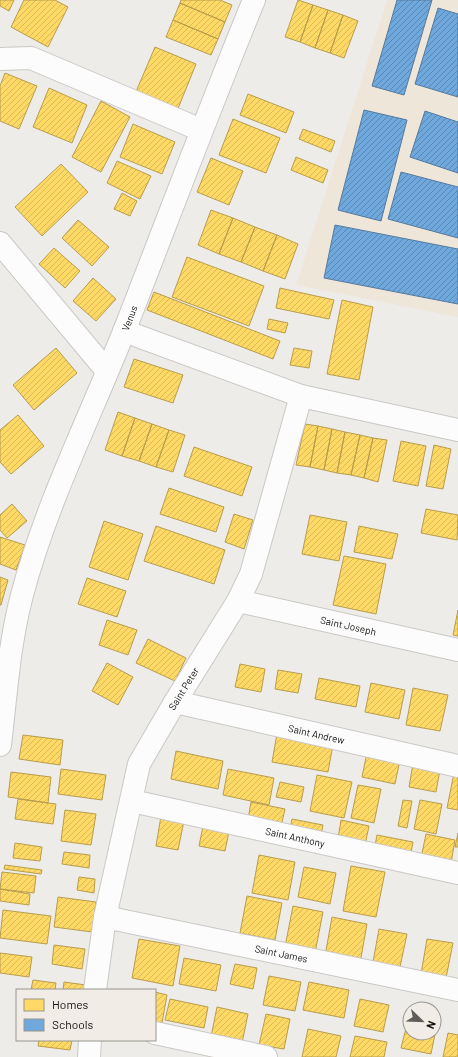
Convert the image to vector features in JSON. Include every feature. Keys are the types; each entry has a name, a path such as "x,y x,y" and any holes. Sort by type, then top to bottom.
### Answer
{"street":[{"name":"Venus","path":"0,744 6,642 22,597 37,545 124,331 201,130 254,0"},
{"path":"0,59 31,58 201,130"},
{"path":"0,243 107,371"},
{"path":"124,331 301,396 458,430"},
{"name":"Saint Peter","path":"95,989 105,917 139,764 175,702 238,601 251,574 301,396"},
{"name":"Saint Joseph","path":"238,601 458,650"},
{"name":"Saint Andrew","path":"175,702 458,766"},
{"name":"Saint Anthony","path":"132,801 458,873"},
{"name":"Saint James","path":"105,917 458,990"},
{"path":"156,1033 266,1057"},
{"path":"89,1057 90,1041"}],"shaded area":[{"path":"387,0 458,0 458,317 296,285"}],"building: Homes":[{"path":"0,0 14,0 9,11 0,6"},
{"path":"24,0 55,0 68,7 48,47 11,27"},
{"path":"181,0 220,0 232,5 225,22 180,3"},
{"path":"298,0 313,5 300,42 285,37"},
{"path":"180,3 225,22 218,39 173,20"},
{"path":"313,5 328,10 315,48 300,42"},
{"path":"328,10 343,15 330,53 315,48"},
{"path":"343,15 358,21 344,58 330,53"},
{"path":"173,20 218,39 211,55 166,37"},
{"path":"155,47 196,64 177,111 135,94"},
{"path":"5,73 37,86 19,129 0,121 0,86"},
{"path":"49,88 87,105 72,143 33,127"},
{"path":"248,94 294,112 286,133 240,115"},
{"path":"101,101 130,117 101,172 72,157"},
{"path":"233,119 280,138 266,173 219,155"},
{"path":"133,124 175,142 162,174 120,157"},
{"path":"303,129 335,141 331,152 299,139"},
{"path":"296,157 328,170 323,183 291,170"},
{"path":"211,158 243,171 229,205 197,192"},
{"path":"117,161 151,176 140,199 107,183"},
{"path":"61,164 88,192 42,236 15,207"},
{"path":"122,193 137,201 130,216 114,209"},
{"path":"211,210 233,218 219,254 198,245"},
{"path":"233,218 255,227 241,262 219,254"},
{"path":"78,220 109,247 92,266 62,238"},
{"path":"255,227 277,235 263,271 241,262"},
{"path":"277,235 298,244 285,279 263,271"},
{"path":"54,248 80,271 65,288 39,264"},
{"path":"187,257 264,286 249,326 172,297"},
{"path":"93,278 116,299 96,321 73,301"},
{"path":"280,288 334,300 329,319 276,308"},
{"path":"154,292 280,341 273,359 147,310"},
{"path":"342,300 373,307 359,380 327,374"},
{"path":"269,319 288,323 285,333 267,329"},
{"path":"56,348 77,373 34,410 13,385"},
{"path":"294,348 312,351 309,368 290,365"},
{"path":"134,359 183,375 173,403 124,387"},
{"path":"118,412 135,418 122,456 105,450"},
{"path":"18,415 44,446 11,474 0,462 0,430"},
{"path":"135,418 152,424 139,461 122,456"},
{"path":"152,424 169,430 156,467 139,461"},
{"path":"305,424 318,426 310,467 296,465"},
{"path":"318,426 332,429 324,470 310,467"},
{"path":"332,429 345,432 337,473 324,470"},
{"path":"169,430 185,435 173,472 156,467"},
{"path":"345,432 360,435 351,475 337,473"},
{"path":"360,435 373,438 364,478 351,475"},
{"path":"373,438 387,440 378,482 364,478"},
{"path":"401,441 426,446 418,486 393,481"},
{"path":"434,445 451,449 443,489 426,486"},
{"path":"194,447 252,467 242,496 184,476"},
{"path":"169,488 224,507 216,532 160,514"},
{"path":"12,504 27,521 7,538 0,530 0,515"},
{"path":"426,509 458,515 457,540 421,533"},
{"path":"234,514 253,520 244,549 225,542"},
{"path":"310,515 347,522 339,561 302,554"},
{"path":"104,521 143,534 128,580 89,567"},
{"path":"156,526 225,550 214,584 144,561"},
{"path":"359,526 398,534 392,559 354,552"},
{"path":"0,537 25,545 16,570 0,564"},
{"path":"344,556 386,564 376,614 333,605"},
{"path":"0,577 8,580 1,605 0,605"},
{"path":"87,578 126,591 117,617 78,604"},
{"path":"458,610 458,636 453,635"},
{"path":"107,620 137,630 128,655 99,645"},
{"path":"148,639 186,658 175,681 136,663"},
{"path":"107,663 133,677 118,705 92,691"},
{"path":"240,664 265,669 261,692 235,687"},
{"path":"278,670 302,674 298,693 275,689"},
{"path":"319,678 360,686 356,707 315,699"},
{"path":"371,683 405,690 399,719 365,712"},
{"path":"413,688 448,695 440,731 406,725"},
{"path":"278,728 334,739 328,772 272,762"},
{"path":"23,735 63,740 60,765 19,759"},
{"path":"368,748 401,755 395,784 362,777"},
{"path":"176,751 223,761 218,789 171,779"},
{"path":"414,758 441,764 436,792 409,787"},
{"path":"455,768 458,768 458,810 447,808"},
{"path":"61,769 106,775 102,800 58,794"},
{"path":"228,769 274,778 269,805 223,795"},
{"path":"11,772 51,777 48,803 8,797"},
{"path":"317,775 352,782 344,818 310,811"},
{"path":"280,782 304,787 301,802 276,797"},
{"path":"358,785 381,789 374,823 351,818"},
{"path":"18,799 56,804 53,824 15,819"},
{"path":"403,800 412,801 407,828 398,826"},
{"path":"420,800 442,804 436,834 414,829"},
{"path":"251,802 285,809 280,831 247,825"},
{"path":"65,810 96,814 91,845 61,841"},
{"path":"161,816 184,821 178,850 156,846"},
{"path":"292,819 323,825 320,840 289,834"},
{"path":"341,820 369,826 364,850 337,845"},
{"path":"204,821 230,827 225,851 199,846"},
{"path":"458,833 458,847 455,847"},
{"path":"426,834 455,840 450,869 420,863"},
{"path":"377,835 413,842 410,858 374,851"},
{"path":"15,843 42,847 40,861 13,858"},
{"path":"64,852 90,855 89,868 62,864"},
{"path":"259,855 295,862 288,900 252,893"},
{"path":"5,865 42,870 41,874 4,869"},
{"path":"351,866 385,872 376,917 343,911"},
{"path":"304,867 336,873 330,904 298,897"},
{"path":"2,872 36,876 34,893 0,889"},
{"path":"79,877 95,879 94,893 77,890"},
{"path":"0,889 30,894 29,905 0,901"},
{"path":"247,896 282,903 275,940 240,933"},
{"path":"58,897 96,902 92,932 54,927"},
{"path":"293,906 323,912 314,958 284,952"},
{"path":"3,910 51,916 47,944 0,938"},
{"path":"332,917 367,924 360,963 325,956"},
{"path":"379,929 407,934 400,967 373,962"},
{"path":"139,939 180,946 173,986 132,978"},
{"path":"427,939 453,943 446,978 421,974"},
{"path":"54,945 85,949 82,969 52,964"},
{"path":"0,953 32,957 29,977 0,973"},
{"path":"184,958 221,965 216,991 179,984"},
{"path":"235,964 257,968 253,989 230,984"},
{"path":"269,976 301,982 295,1011 263,1005"},
{"path":"33,980 56,983 55,989 31,989"},
{"path":"64,982 86,985 86,989 63,989"},
{"path":"309,982 349,990 344,1018 303,1010"},
{"path":"156,992 167,995 162,1023 156,1022"},
{"path":"170,999 208,1007 204,1028 165,1020"},
{"path":"360,999 389,1005 383,1032 354,1026"},
{"path":"217,1007 248,1014 241,1048 210,1042"},
{"path":"266,1014 290,1019 284,1049 259,1045"},
{"path":"308,1029 341,1036 336,1057 302,1057"},
{"path":"448,1033 458,1035 458,1057 443,1057"},
{"path":"355,1036 387,1042 384,1057 350,1057"},
{"path":"39,1041 72,1041 70,1050 38,1046"},
{"path":"403,1041 434,1041 431,1054 401,1048"}],"building: Schools":[{"path":"397,0 432,0 404,95 372,86"},
{"path":"438,8 458,14 458,97 415,84"},
{"path":"364,110 407,120 381,221 338,210"},
{"path":"425,111 458,122 458,173 410,157"},
{"path":"401,172 458,187 458,238 388,219"},
{"path":"335,225 458,249 458,304 324,278"}]}
